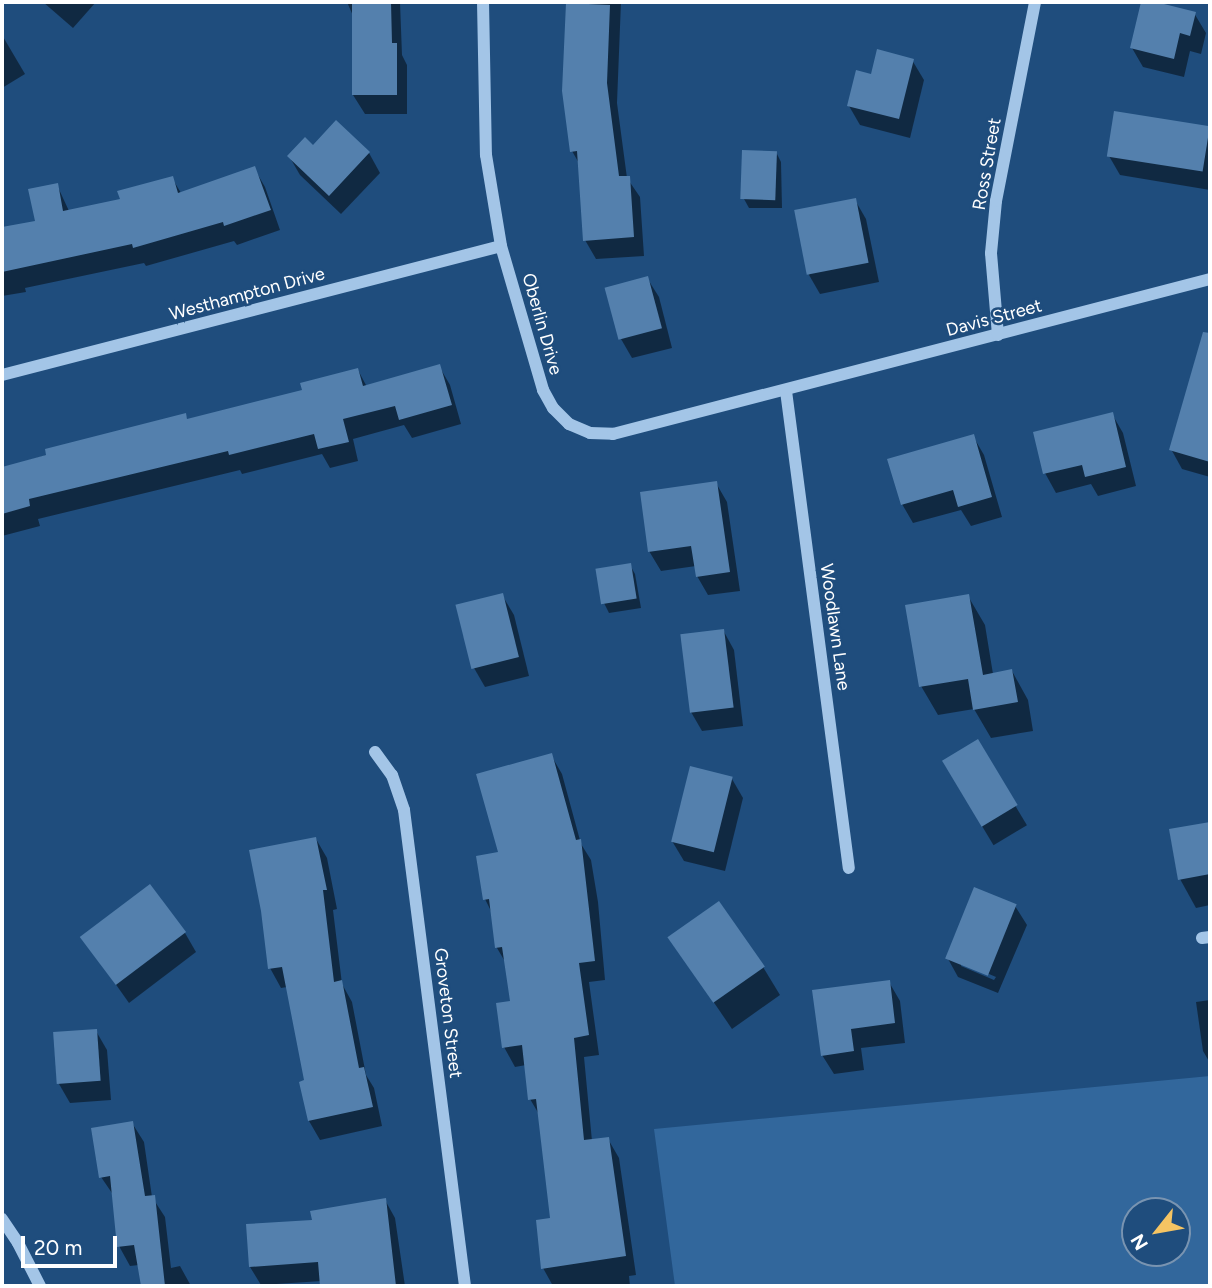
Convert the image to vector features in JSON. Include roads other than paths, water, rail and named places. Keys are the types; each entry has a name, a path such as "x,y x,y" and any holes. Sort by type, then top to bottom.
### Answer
{"street":[{"name":"Oberlin Drive","path":"483,2 486,155 500,246 543,390 553,408 569,424 590,433 613,435 786,391"},
{"name":"Ross Street","path":"998,335 992,253 996,201 1035,2"},
{"name":"Westhampton Drive","path":"2,375 500,246"},
{"name":"Davis Street","path":"786,391 1210,279"},
{"name":"Woodlawn Lane","path":"786,391 849,868"},
{"name":"Groveton Street","path":"375,752 392,775 404,810 466,1286"},
{"path":"2,1219 40,1286"}]}
